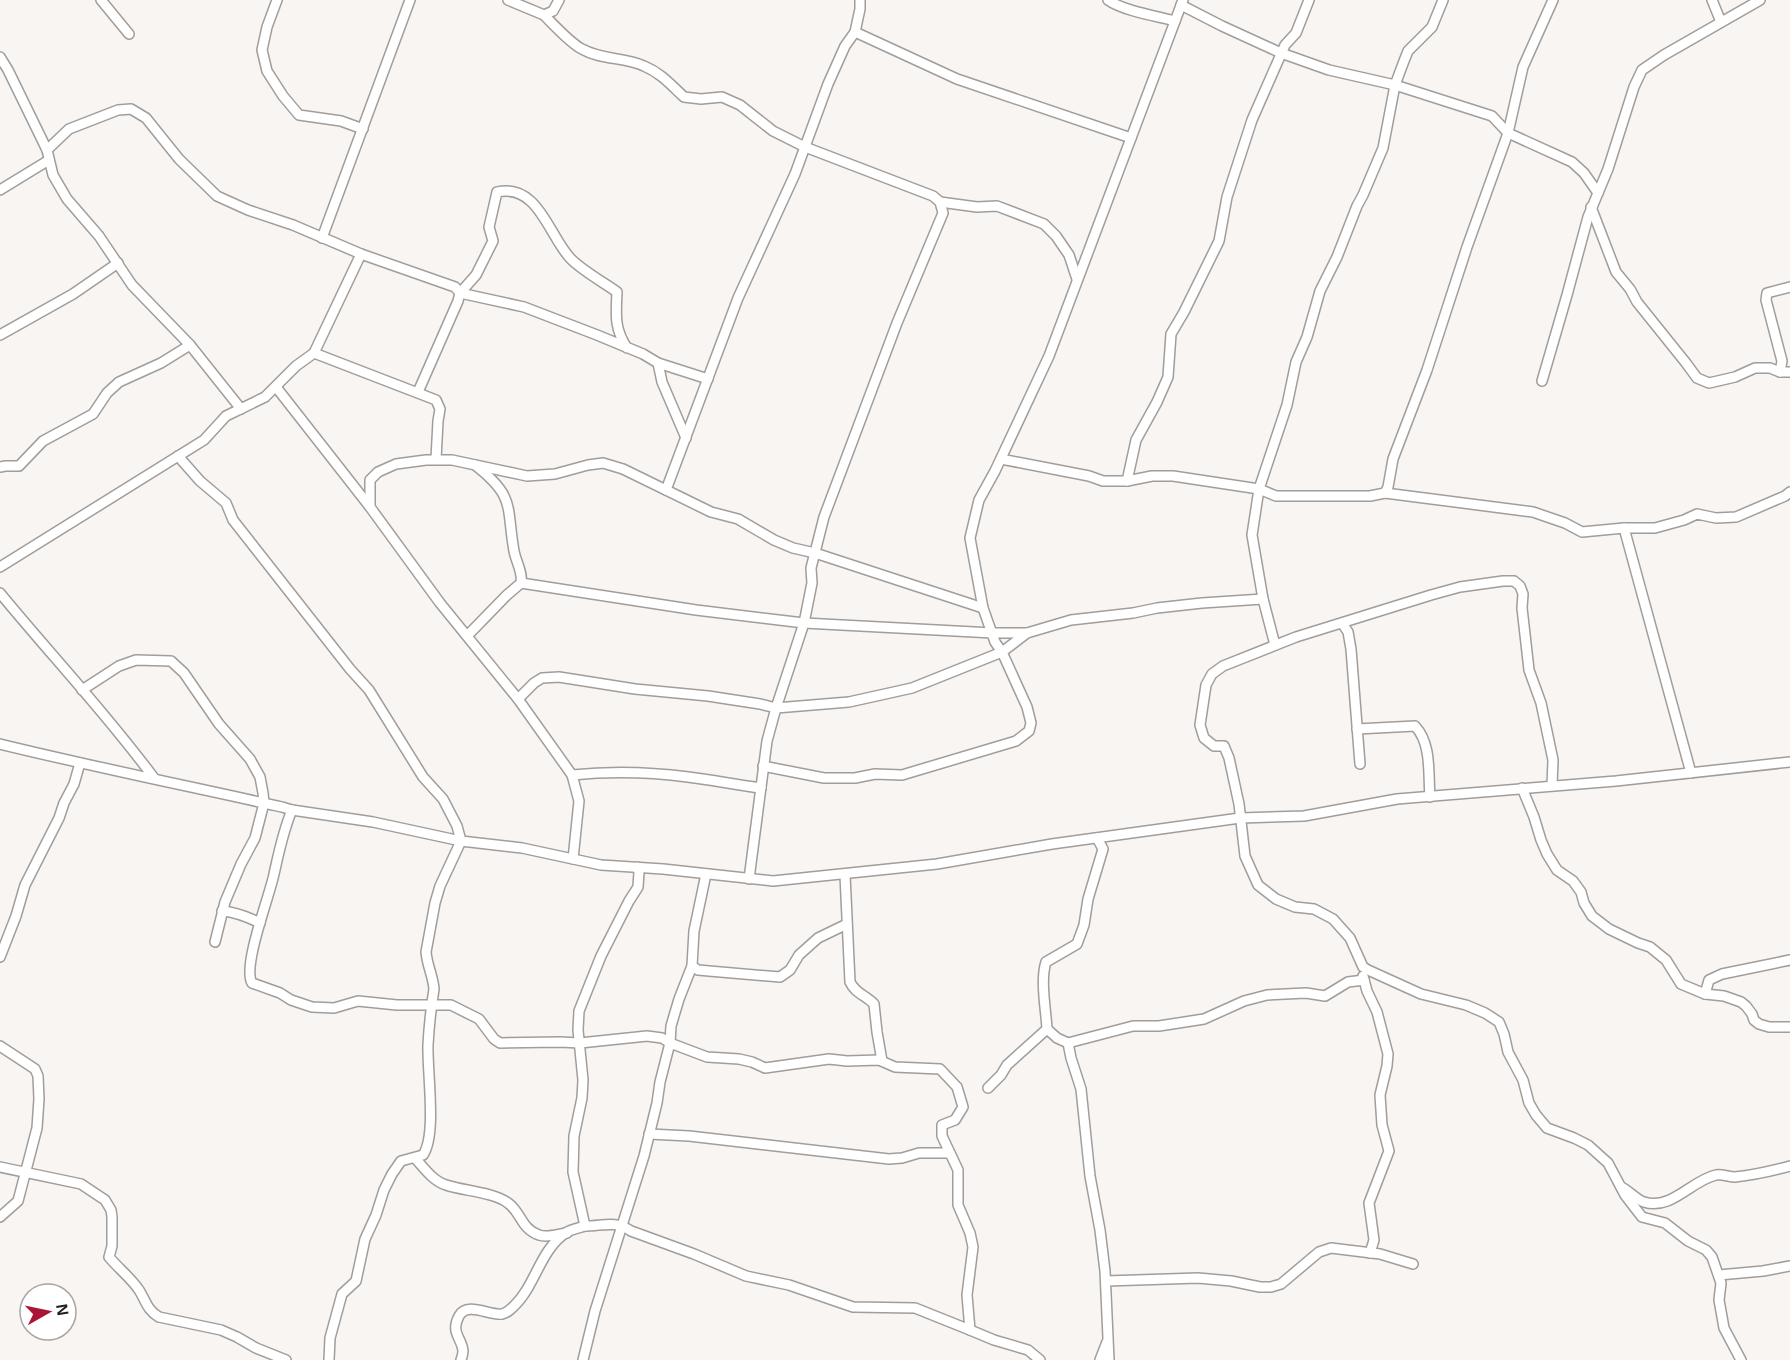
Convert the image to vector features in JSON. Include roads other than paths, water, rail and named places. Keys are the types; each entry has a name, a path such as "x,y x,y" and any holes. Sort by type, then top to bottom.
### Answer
{"street":[{"path":"101,0 129,34"},
{"path":"276,0 262,50 267,71 283,96 299,115 341,121 363,129"},
{"path":"322,238 410,0"},
{"path":"508,0 544,15 581,49 606,58 644,66 664,77 684,97 701,99 722,97 740,105 773,131 805,147 933,196 940,202 976,207 997,206 1044,224 1056,236 1069,255 1077,279"},
{"path":"544,15 553,11 559,0"},
{"path":"666,490 738,298 795,174 828,84 845,46 855,32 860,0"},
{"path":"1108,0 1174,21"},
{"path":"1127,480 1136,440 1168,377 1171,334 1219,241 1227,196 1252,120 1281,53 1296,33 1309,0"},
{"path":"1275,645 1263,599 1252,535 1259,489 1287,405 1296,362 1307,337 1320,291 1337,257 1383,148 1395,86 1408,51 1432,27 1443,0"},
{"path":"1385,493 1393,459 1427,370 1467,247 1508,133 1523,68 1553,0"},
{"path":"1712,0 1721,22"},
{"path":"1542,381 1591,207 1615,148 1634,87 1642,70 1760,0"},
{"path":"763,766 825,778 855,778 875,774 902,775 1016,741 1029,731 1031,723 1028,707 995,642 983,608 970,538 979,500 1001,459 1049,356 1182,2 1222,26 1281,53 1492,116 1512,116"},
{"path":"855,32 957,79 1131,138"},
{"path":"0,57 48,155 53,175 67,199 99,236 132,285 190,345 241,410"},
{"path":"0,190 48,155 69,129 118,110 131,109 146,118 179,159 217,196 361,254 455,286 460,293 524,307 627,348 658,363 708,379"},
{"path":"1492,116 1508,133 1572,162 1584,173 1598,193"},
{"path":"418,392 460,293 476,275 492,241 489,227 497,192 508,190 525,198 537,208 571,259 617,292 616,319 620,336 627,348"},
{"path":"748,879 767,741 804,623 812,583 811,568 824,517 897,322 943,213 940,202"},
{"path":"1591,207 1616,272 1696,378 1709,383 1735,377 1755,368 1770,368 1785,372"},
{"path":"0,567 204,440 226,416 241,410 276,387 296,366 314,353 361,254"},
{"path":"0,335 73,294 118,263"},
{"path":"1785,372 1766,300 1767,293 1790,287"},
{"path":"0,467 19,466 43,441 93,414 107,393 118,382 161,363 190,345"},
{"path":"314,353 436,400 440,409 436,459"},
{"path":"658,363 662,382 686,438"},
{"path":"276,387 370,507 440,603 518,699 572,775 579,801 573,859"},
{"path":"178,456 200,481 226,503 232,520 369,690 423,777 443,800 457,826 461,841 440,886 427,943 426,958 434,981 434,989 428,1046 429,1133 425,1154 401,1161 384,1190 365,1239 356,1281 342,1294 330,1338 329,1360"},
{"path":"370,507 370,480 378,472 396,464 436,459 527,476 555,474 588,465 603,464 623,469 711,512 738,519 793,548 815,552 983,608"},
{"path":"1001,459 1089,476 1103,481 1173,476 1259,489 1276,496 1370,496 1385,493 1533,512 1565,523 1582,532 1655,528 1697,514 1716,518 1736,517 1790,492"},
{"path":"467,636 521,583 522,575 514,554 510,508 506,497 475,465"},
{"path":"1624,528 1691,773"},
{"path":"1370,1253 1374,1240 1369,1203 1389,1151 1382,1125 1380,1095 1388,1054 1377,1012 1364,980 1363,967 1350,938 1333,920 1314,909 1295,907 1276,899 1258,885 1245,855 1236,790 1229,759 1224,746 1214,746 1204,738 1200,725 1206,685 1212,674 1223,666 1342,622 1460,587 1514,581 1520,586 1523,594 1522,608 1529,670 1541,703 1553,760 1552,786"},
{"path":"521,583 696,610 804,623 993,633 1027,633 1071,620 1156,608 1263,599"},
{"path":"0,593 121,734 154,778"},
{"path":"1342,622 1348,633 1351,649 1360,764"},
{"path":"518,699 542,678 559,677 635,689 708,696 776,708 849,702 912,688 1002,652 1027,633"},
{"path":"82,690 119,666 136,660 171,661 184,673 219,724 250,759 260,777 264,802 255,838 240,864 222,911 215,942"},
{"path":"1357,729 1415,726 1421,732 1426,746 1430,797"},
{"path":"0,744 292,810 372,822 461,841 522,848 601,865 773,882 938,864 1052,844 1240,818 1304,816 1397,799 1790,762"},
{"path":"0,957 5,933 25,885 74,784 80,763"},
{"path":"572,775 608,772 647,774 761,788"},
{"path":"1522,788 1547,854 1557,870 1577,886 1592,916 1609,929 1650,947 1666,960 1681,984 1741,1002 1759,1024 1769,1027 1790,1027"},
{"path":"292,810 283,832 250,967 252,983 280,993 291,1000 312,1007 334,1008 358,1001 397,1005 451,1005 479,1019 494,1039 500,1043 580,1043 647,1036 662,1038 707,1058 739,1059 765,1068 829,1059 882,1061 905,1068 940,1069 957,1087 963,1107 955,1120 942,1125 941,1129 949,1153 958,1170 958,1205 970,1233 973,1247 967,1295 970,1330"},
{"path":"1097,838 1103,849 1088,899 1082,932 1075,946 1050,959 1045,966 1047,1029 1057,1038 1068,1043 1133,1026 1159,1026 1204,1019 1244,1001 1267,995 1305,993 1325,996 1348,982 1364,980"},
{"path":"585,1226 573,1172 574,1137 582,1098 583,1080 578,1030 579,1011 601,956 638,887 637,867"},
{"path":"583,1360 595,1311 644,1156 674,1017 692,966 694,931 706,874"},
{"path":"845,875 850,982 853,988 874,1004 882,1061"},
{"path":"222,911 232,912 260,923"},
{"path":"692,966 698,970 780,977 790,970 799,954 818,938 847,924"},
{"path":"1705,993 1709,980 1722,974 1790,960"},
{"path":"1363,967 1421,994 1466,1005 1499,1022 1508,1052 1520,1073 1530,1103 1547,1128 1581,1141 1599,1154 1608,1163 1636,1212 1642,1217 1665,1223 1688,1241 1707,1250 1712,1257 1721,1283 1720,1313 1724,1328 1741,1360"},
{"path":"988,1088 1007,1065 1047,1029"},
{"path":"1068,1043 1083,1102 1090,1176 1100,1230 1106,1281 1110,1360"},
{"path":"0,1046 35,1069 38,1076 39,1099 37,1128 18,1201 0,1217"},
{"path":"649,1134 845,1152 889,1159 919,1153 949,1153"},
{"path":"415,1158 432,1176 445,1185 486,1195 509,1204 525,1227 538,1235 567,1233 585,1226 610,1224 622,1226 746,1276 789,1285 853,1307 915,1308 994,1340 1028,1350 1040,1360"},
{"path":"1621,1187 1643,1202 1657,1203 1678,1197 1696,1183 1718,1175 1732,1177 1751,1175 1790,1166"},
{"path":"0,1167 81,1184 105,1200 112,1217 112,1248 109,1257 139,1290 152,1313 159,1317 221,1330 286,1360"},
{"path":"461,1360 463,1349 456,1331 461,1313 469,1309 501,1314 508,1312 523,1297 545,1256 567,1233"},
{"path":"1106,1281 1198,1278 1271,1287 1281,1284 1319,1252 1338,1248 1413,1264"},
{"path":"1719,1275 1790,1266"},
{"path":"1100,1360 1108,1339"}]}
